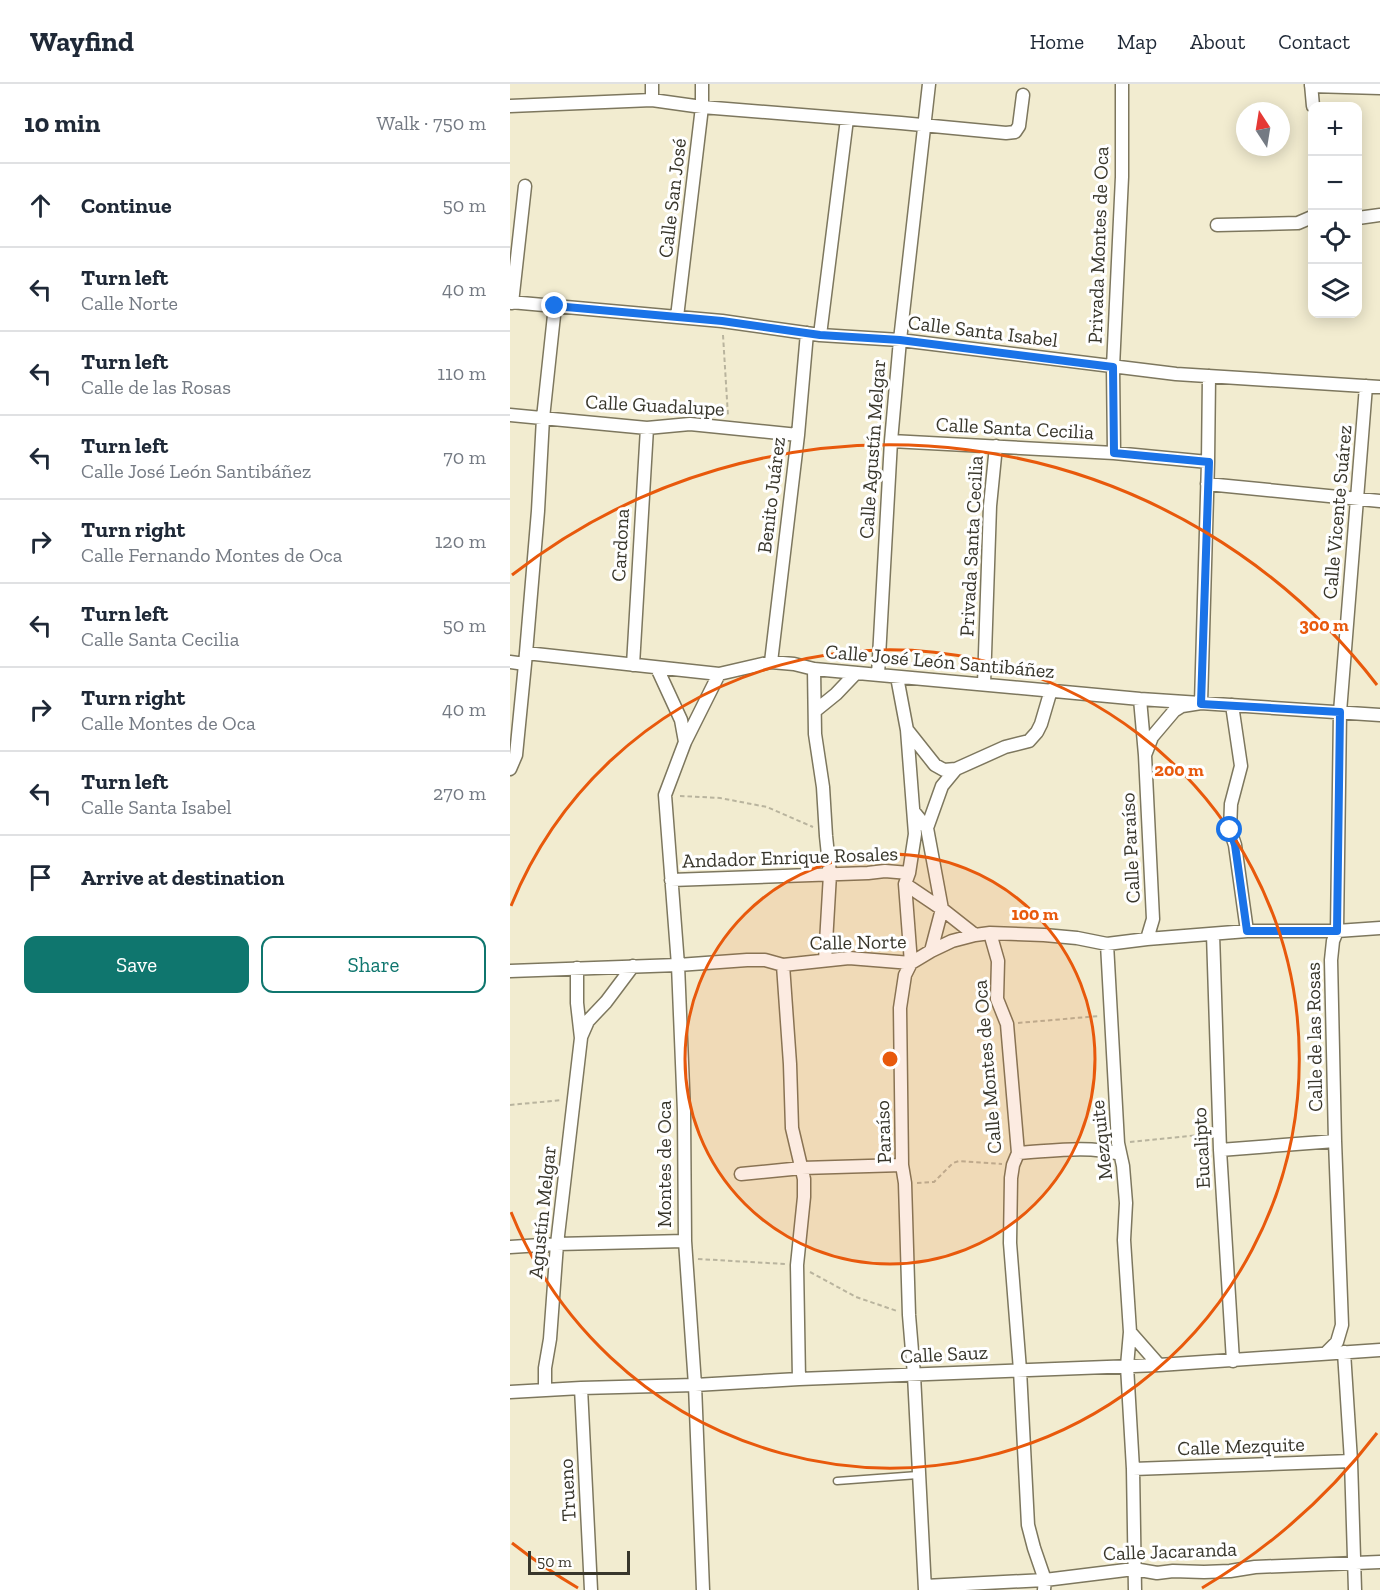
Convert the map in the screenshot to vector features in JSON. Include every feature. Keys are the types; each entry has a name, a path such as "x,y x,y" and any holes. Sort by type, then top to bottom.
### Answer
{"street":[{"path":"652,84 652,100"},
{"name":"Calle San José","path":"677,317 702,107 702,84"},
{"name":"Calle Agustín Melgar","path":"878,675 891,441 929,84"},
{"name":"Privada Montes de Oca","path":"1113,367 1122,177 1122,84"},
{"path":"1312,102 1311,85 1380,88"},
{"path":"510,106 652,100 702,107 1006,133 1015,132 1019,126 1023,95"},
{"name":"Benito Juárez","path":"771,662 798,435 847,119"},
{"path":"511,302 525,186"},
{"path":"1362,217 1380,214"},
{"path":"1217,225 1298,223 1308,219"},
{"name":"Calle Santa Isabel","path":"511,302 722,321 814,334 900,340 1176,374 1380,387"},
{"path":"510,770 516,755 526,658 543,418 555,306"},
{"path":"1113,367 1114,453"},
{"path":"1145,755 1152,737 1174,711 1182,706 1201,704 1209,462 1209,376"},
{"name":"Calle Vicente Suárez","path":"1340,712 1366,386"},
{"name":"Calle Guadalupe","path":"510,415 647,428 690,424 798,435"},
{"name":"Cardona","path":"633,665 647,428"},
{"name":"Calle Santa Cecilia","path":"891,441 1114,453 1209,462"},
{"name":"Privada Santa Cecilia","path":"984,684 990,506 996,446"},
{"path":"1207,484 1380,501"},
{"name":"Calle José León Santibáñez","path":"510,662 526,658 633,665 719,674 771,662 814,669 1140,699 1380,715"},
{"path":"657,668 681,720 686,742"},
{"path":"814,669 815,734 823,787 830,874 825,960"},
{"path":"815,711 836,694 856,673"},
{"path":"686,742 719,674"},
{"name":"Paraíso","path":"897,677 907,730 915,834 907,879 911,963 906,975 900,1008 902,1165 905,1183 909,1315 925,1588"},
{"path":"907,730 935,765 944,770 956,769 1005,747 1029,741 1041,724 1051,690"},
{"name":"Calle Paraíso","path":"1140,699 1153,919 1147,939"},
{"path":"1232,705 1242,766 1231,804 1230,830 1235,845 1247,931"},
{"name":"Calle de las Rosas","path":"1340,712 1337,931 1333,940 1331,960 1342,1325"},
{"name":"Montes de Oca","path":"686,742 665,795 678,965 684,1113 685,1241 695,1385 703,1590"},
{"path":"927,828 942,786 956,769"},
{"path":"914,812 927,828 942,909 931,951"},
{"name":"Andador Enrique Rosales","path":"671,880 885,871 907,879"},
{"path":"907,879 975,935"},
{"name":"Calle Norte","path":"510,971 747,960 765,960 783,965 849,958 911,963 952,941 990,933 1077,938 1107,944 1247,931 1337,931 1380,928"},
{"name":"Calle Montes de Oca","path":"990,933 998,962 997,999 1006,1024 1016,1159 1011,1178 1010,1243 1020,1370 1028,1525 1044,1585"},
{"name":"Eucalipto","path":"1213,934 1220,1150 1233,1361"},
{"name":"Mezquite","path":"1107,944 1119,1148 1124,1173 1126,1203 1124,1240 1130,1332 1127,1366 1133,1469 1135,1590"},
{"path":"783,965 792,1128 804,1179 797,1265 799,1379"},
{"name":"Agustín Melgar","path":"580,1038 588,1021 606,1002 633,966"},
{"name":"Agustín Melgar","path":"545,1390 545,1368 550,1339 557,1244 580,1038 577,968"},
{"path":"1220,1150 1335,1141"},
{"path":"1016,1159 1088,1148 1119,1148"},
{"path":"741,1174 802,1168 902,1165"},
{"path":"510,1247 685,1241"},
{"path":"1342,1325 1351,1352 1351,1461 1355,1590"},
{"path":"1326,1353 1336,1342 1342,1325"},
{"path":"1130,1332 1160,1365"},
{"name":"Calle Sauz","path":"510,1392 1160,1365 1380,1350"},
{"name":"Trueno","path":"581,1388 591,1590"},
{"name":"Calle Mezquite","path":"1133,1469 1351,1461"},
{"name":"Calle Jacaranda","path":"925,1588 1044,1585 1134,1569 1157,1573 1204,1572 1255,1567 1380,1562"},
{"path":"697,1590 703,1590"}],"lane":[{"path":"837,1481 918,1475"}],"path":[{"path":"722,321 729,428"},
{"path":"665,795 720,798 767,807 809,825 826,836 868,873"},
{"path":"1006,1024 1111,1015"},
{"path":"510,1105 574,1099"},
{"path":"1119,1148 1220,1133"},
{"path":"905,1183 934,1182 953,1163 959,1161 1016,1159"}],"route":[{"path":"555,306 722,321 820,335 900,340 1113,367 1114,453 1209,462 1201,704 1340,712 1337,931 1247,931 1235,845 1230,830"}]}
